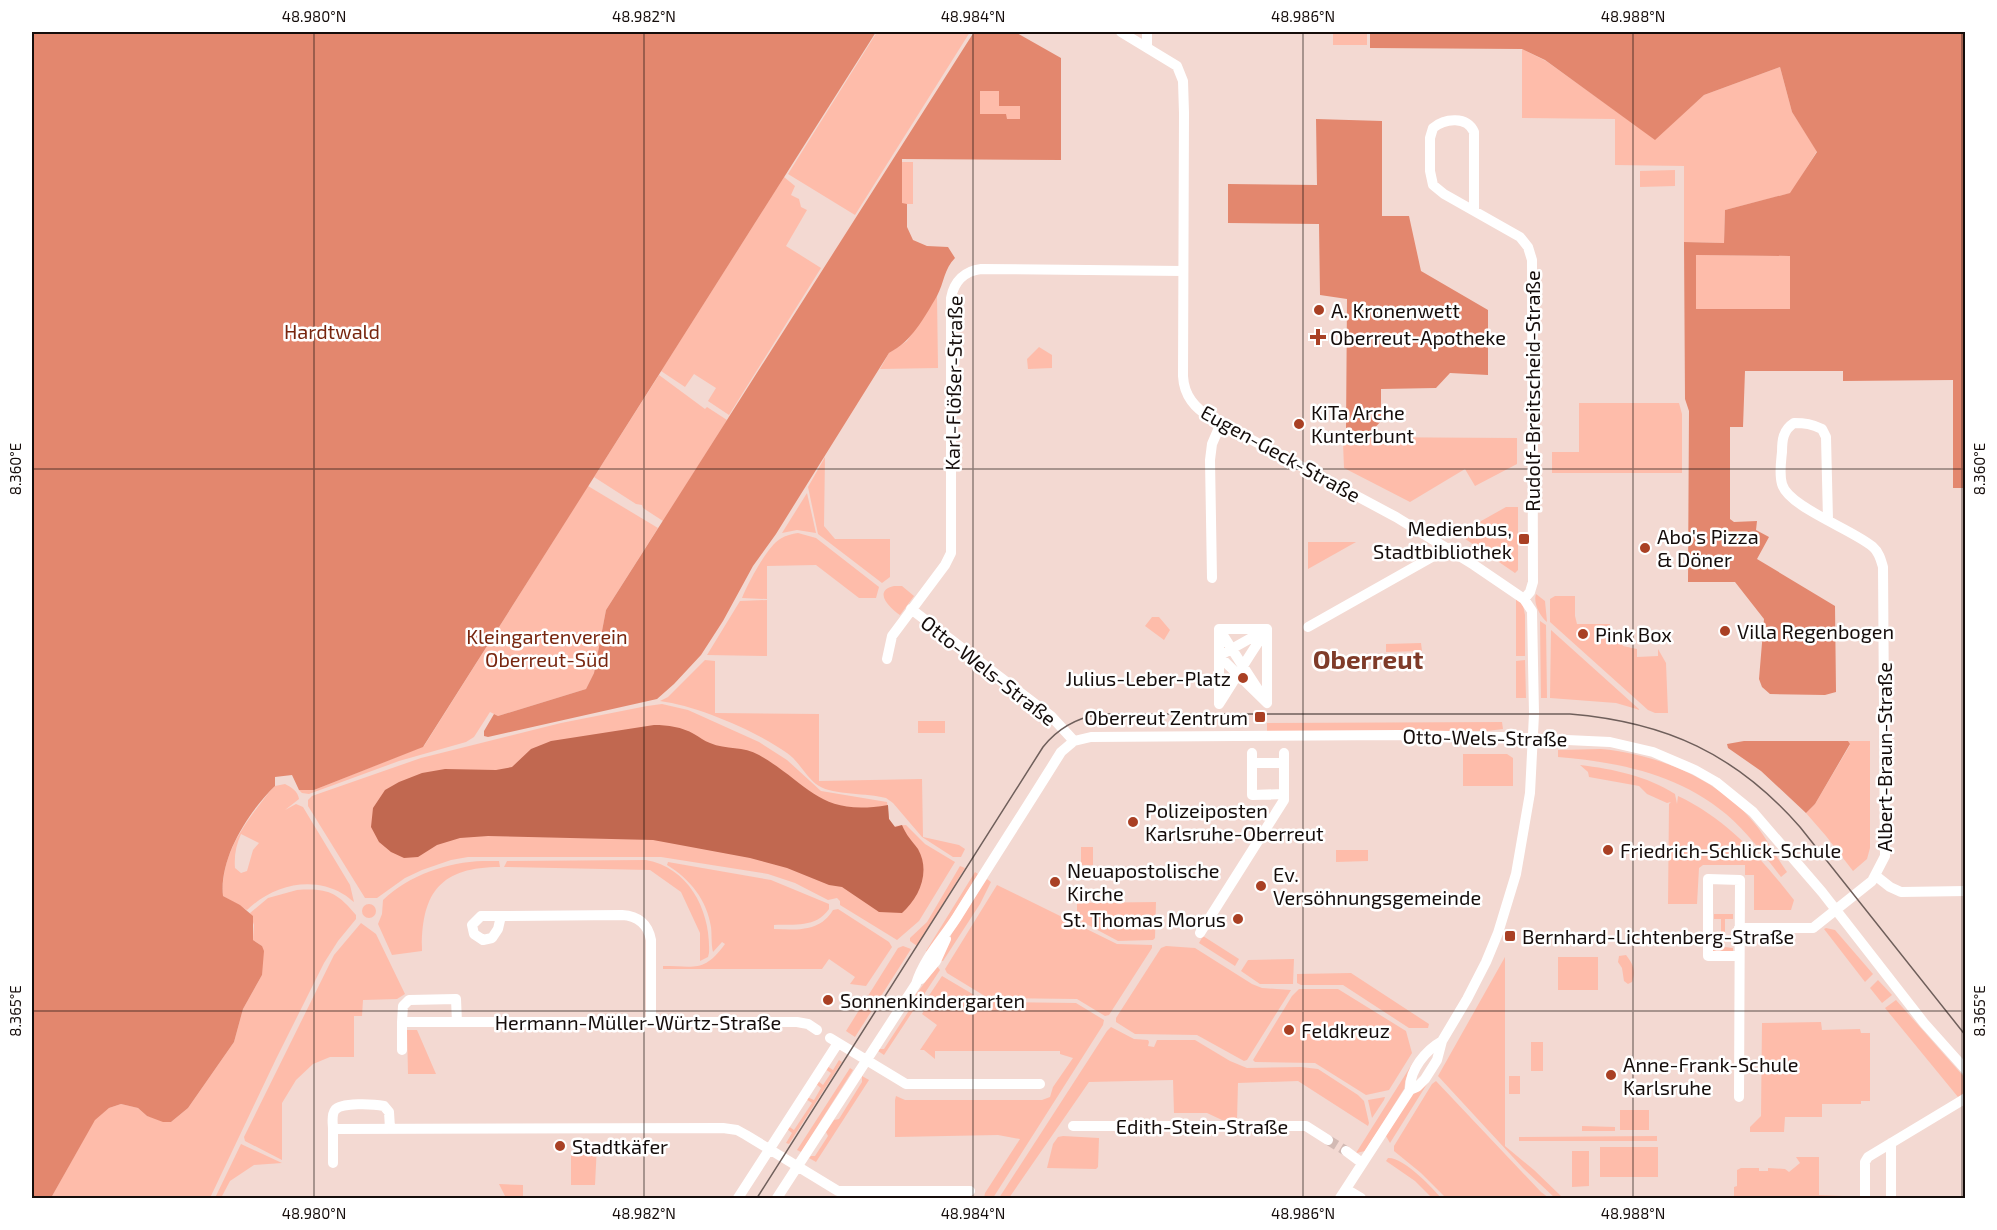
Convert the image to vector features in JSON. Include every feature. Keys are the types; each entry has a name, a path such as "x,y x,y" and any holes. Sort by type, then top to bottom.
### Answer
{"street":[{"name":"Eugen-Geck-Straße","path":"1121,32 1172,61 1182,76 1185,113 1183,384 1188,396 1197,408 1221,423 1360,497 1448,548 1524,599 1532,611 1533,739"},
{"path":"1147,32 1147,47"},
{"name":"Rudolf-Breitscheid-Straße","path":"1474,211 1474,132 1468,123 1463,121 1445,121 1433,128 1430,138 1430,171 1433,185 1444,194 1474,211 1520,237 1528,247 1532,260 1533,582 1530,592 1524,599"},
{"name":"Karl-Flößer-Straße","path":"887,659 892,636 945,565 951,549 951,297 959,280 967,273 981,269 1183,270"},
{"path":"1212,578 1210,460 1212,444 1221,423"},
{"name":"Albert-Braun-Straße","path":"1739,928 1811,928 1876,876 1884,862 1886,845 1883,567 1875,549 1790,497 1782,484 1783,436 1789,426 1794,423 1808,423 1822,429 1826,437 1828,520"},
{"path":"1308,627 1448,548"},
{"name":"Otto-Wels-Straße","path":"911,609 1051,716 1074,741 1091,736 1217,735 1400,735 1591,740 1631,746 1674,760 1695,770 1733,795 1753,812 1790,853 1906,1002 1965,1070"},
{"path":"1219,629 1267,629"},
{"path":"1219,629 1231,648 1240,670"},
{"path":"1219,629 1219,704 1267,629"},
{"path":"1219,656 1267,629"},
{"path":"1219,656 1240,670 1267,703 1267,629"},
{"path":"1361,1198 1343,1194 1410,1090 1418,1087 1437,1060 1442,1041 1486,962 1508,904 1528,813 1533,739"},
{"path":"777,1198 916,984 920,971 929,956 950,927 1061,752 1074,741"},
{"path":"1200,933 1284,800 1279,797 1263,798 1252,795 1252,758 1284,758 1279,797"},
{"name":"Albert-Braun-Straße","path":"1876,876 1901,892 1965,891"},
{"path":"1739,956 1708,956 1708,879 1740,880 1739,1097"},
{"path":"501,916 627,915 643,922 650,933 651,940 651,1022"},
{"path":"402,1050 402,1009 406,1001 456,999 457,1022"},
{"name":"Hermann-Müller-Würtz-Straße","path":"402,1022 797,1022 808,1024 817,1030"},
{"path":"738,1198 834,1041 899,1082 909,1085 1040,1084"},
{"path":"1865,1198 1865,1162 1868,1157 1965,1098"},
{"path":"333,1163 334,1111 344,1105 384,1106 389,1112 390,1128"},
{"name":"Edith-Stein-Straße","path":"1072,1126 1305,1126 1328,1140"},
{"path":"333,1129 723,1128 736,1130 830,1188 841,1192 970,1191"},
{"path":"1891,1143 1891,1198"},
{"path":"1346,1152 1362,1163"}],"green space":[{"name":"Hardtwald","path":"32,32 876,32 423,747 314,790 299,790 292,775 275,777 275,786 255,809 237,836 223,881 223,896 240,905 253,916 253,940 262,946 264,951 262,975 243,1009 234,1042 188,1108 171,1122 163,1122 147,1116 138,1108 121,1104 109,1108 95,1120 51,1198 32,1198"},
{"path":"877,32 970,32 855,215 788,174"},
{"path":"974,32 1015,32 1061,58 1061,160 902,159 902,203 907,204 907,227 913,240 927,246 948,247 955,258 922,321 904,342 889,353 776,534 753,566 723,621 701,655 657,699 488,737 484,736 484,731 494,714 498,716 586,689 594,673 606,610","holes":["980,91 999,91 999,106 1020,106 1020,119 1007,119 1006,114 980,114"]},
{"path":"1333,32 1367,32 1367,45 1333,45"},
{"path":"1370,32 1965,32 1965,488 1953,488 1953,380 1843,381 1843,371 1745,371 1743,427 1730,427 1730,519 1734,522 1757,521 1756,530 1769,537 1757,559 1835,606 1836,692 1825,695 1770,694 1762,687 1759,679 1764,619 1735,582 1688,582 1689,411 1685,399 1684,242 1724,243 1725,210 1790,193 1817,152 1792,112 1780,67 1704,95 1655,140 1545,60 1522,49 1370,48","holes":["1696,255 1790,256 1790,309 1696,309"]},
{"path":"1522,49 1546,61 1655,139 1704,95 1780,67 1792,112 1817,151 1791,193 1725,210 1724,243 1684,242 1684,166 1615,165 1615,119 1522,118"},
{"path":"980,91 999,91 999,106 1020,106 1020,120 1006,119 1006,115 980,114"},
{"path":"1316,119 1382,121 1382,216 1409,216 1421,271 1488,310 1488,375 1450,373 1436,388 1381,389 1381,421 1372,431 1346,431 1347,299 1320,295 1319,224 1228,223 1228,184 1317,185"},
{"path":"902,162 913,162 913,204 902,204"},
{"path":"1675,170 1675,186 1640,187 1640,171"},
{"path":"784,177 795,186 791,195 799,199 801,207 807,210 786,246 821,268 729,415 708,401 716,388 694,374 685,387 661,371"},
{"path":"1696,255 1790,256 1790,309 1696,309"},
{"path":"937,296 938,368 880,369 889,353 907,341"},
{"path":"1039,347 1052,355 1052,368 1028,369 1027,359"},
{"path":"659,375 705,409 707,407 727,420 663,521 642,505 636,504 594,477"},
{"path":"1579,403 1679,403 1682,414 1682,473 1552,473 1552,452 1579,452"},
{"path":"1345,438 1517,438 1517,464 1475,486 1465,469 1410,502 1344,468 1343,443"},
{"path":"825,457 824,526 835,539 890,539 890,577 882,583 818,534 808,487"},
{"name":"Kleingartenverein Oberreut-Süd","path":"588,486 658,528 606,610 594,673 586,689 498,716 490,712 474,737 466,742 399,761 309,794 302,793 299,790 314,790 424,746"},
{"path":"807,493 816,533 797,530 782,533"},
{"path":"1506,507 1518,507 1518,570 1515,573 1458,534"},
{"path":"798,533 816,538 879,587 876,598 859,598 816,565 767,566 767,599 742,598 769,549 782,538"},
{"path":"1308,542 1356,542 1308,569"},
{"path":"902,586 914,596 900,615 888,604 884,596 888,588"},
{"path":"1536,594 1545,601 1547,622 1538,609 1535,601"},
{"path":"1555,596 1575,596 1577,624 1610,624 1610,632 1616,633 1623,646 1637,649 1637,657 1658,656 1658,649 1666,663 1668,713 1655,713 1648,710 1550,622 1550,599"},
{"path":"1516,598 1523,605 1525,615 1525,656 1516,656"},
{"path":"767,600 767,656 707,655 740,601"},
{"path":"1152,617 1159,617 1170,630 1164,640 1145,626"},
{"path":"1540,621 1546,625 1547,698 1541,698"},
{"path":"1551,630 1640,710 1616,703 1550,698"},
{"path":"1421,643 1422,651 1386,652 1386,644"},
{"path":"705,660 715,661 715,713 819,714 819,781 922,779 923,837 959,845 965,849 961,857 953,857 922,837 886,798 825,789 814,783 787,753 759,736 709,714 660,701 668,697"},
{"path":"1525,660 1526,698 1516,698 1516,661"},
{"path":"662,704 688,710 759,742 787,760 821,791 887,802 889,819 894,826 906,825 925,844 955,862 919,921 897,940 840,905 837,898 828,900 795,883 768,874 661,857 468,857 422,870 405,878 377,898 365,898 308,806 308,800 312,796 421,758 561,723"},
{"path":"918,721 945,721 945,733 918,733"},
{"path":"1502,722 1503,729 1487,731 1267,731 1267,723"},
{"path":"1744,741 1848,741 1850,744 1815,804 1806,813 1761,771 1728,748 1727,744"},
{"path":"1848,741 1870,741 1870,848 1867,859 1853,871 1806,813 1815,804 1850,745"},
{"path":"1601,749 1645,757 1667,764 1709,784 1744,812 1759,829 1787,872 1781,877 1734,821 1707,800 1688,789 1646,772 1603,762 1558,757 1558,750"},
{"path":"1463,754 1507,754 1513,758 1513,786 1463,786"},
{"path":"1580,765 1617,771 1653,782 1675,794 1677,804 1678,796 1696,805 1728,828 1769,869 1794,900 1791,910 1754,910 1754,875 1745,875 1745,865 1703,865 1699,868 1697,904 1668,904 1669,804 1671,802 1667,803 1647,794 1639,786 1589,777 1588,772"},
{"path":"285,784 297,794 299,799 285,810 296,804 303,807 350,885 354,902 331,888 305,884 280,889 247,910 223,896 226,866 236,839 275,786","holes":["241,834 259,843 253,850 247,871 241,873 235,868 236,851"]},
{"path":"1081,847 1093,847 1093,865 1081,865"},
{"path":"1336,850 1368,850 1368,861 1336,862"},
{"path":"646,860 675,872 695,894 706,922 709,938 708,957 700,961 700,933 681,892 650,870 504,867 507,861"},
{"path":"499,861 500,867 462,872 449,878 438,887 425,913 422,951 392,955 378,924 382,914 383,900 393,891 417,877 443,867"},
{"path":"668,862 771,880 829,904 829,909 818,919 797,925 774,925 774,929 799,929 815,926 828,917 833,910 838,909 889,942 892,947 866,986 850,984 855,977 829,959 822,969 663,969 663,966 691,967 705,964 725,944 722,942 713,952 711,927 706,908 696,891 667,865"},
{"path":"960,866 965,868 917,946 910,941 910,938 927,922"},
{"path":"975,872 978,874 929,953 926,951"},
{"path":"987,879 991,882 980,904 941,961 952,933"},
{"path":"997,885 1117,944 1152,945 1109,1015 1105,1016 1077,999 988,998 947,973 945,969"},
{"path":"297,890 331,893 349,907 356,915 356,919 324,963 210,1198 51,1198 95,1119 109,1108 121,1104 138,1108 147,1116 171,1122 188,1108 234,1042 243,1009 262,975 262,946 253,940 254,925 250,913 268,898"},
{"path":"1156,902 1155,938 1153,940 1118,941 1077,919 1077,903"},
{"path":"366,904 372,904 376,911 372,918 366,918 362,914 362,908"},
{"path":"1714,914 1733,914 1733,919 1725,919 1725,947 1733,948 1733,952 1713,953 1713,948 1721,947 1721,919 1714,919"},
{"path":"361,923 376,934 405,994 397,999 363,1000 362,1016 354,1016 354,1057 330,1057 313,1064 296,1080 282,1103 282,1160 245,1141 244,1137 334,955"},
{"path":"1824,929 1835,930 1873,974 1865,982"},
{"path":"1203,936 1239,959 1235,966 1199,943"},
{"path":"903,946 911,949 855,1037 846,1031 898,948"},
{"path":"1166,946 1195,948 1262,988 1291,990 1247,1060 1244,1061 1197,1035 1135,1034 1116,1022 1116,1018 1161,948"},
{"path":"1626,955 1634,971 1632,982 1628,984 1624,981 1622,968 1618,962 1619,956"},
{"path":"1505,957 1505,1146 1561,1196 1610,1196 1609,1198 1555,1198 1523,1168 1438,1076"},
{"path":"1558,957 1598,957 1598,990 1558,990"},
{"path":"1294,959 1293,984 1260,984 1241,971 1248,960"},
{"path":"937,966 940,970 884,1055 878,1051 879,1049 884,1049 910,1009 909,1004"},
{"path":"1351,973 1429,1024 1428,1028 1409,1028 1343,985 1301,985 1297,983 1297,974"},
{"path":"942,976 986,1002 1076,1003 1104,1020 993,1198 984,1198 985,1193 1020,1139 998,1135 895,1137 896,1096 905,1100 1042,1100 1050,1097 1053,1087 1073,1058 1060,1054 1060,1051 935,1051 935,1059 924,1050 920,1050 937,1025 922,1014 931,999 928,997"},
{"path":"1878,980 1892,995 1882,1003 1870,988"},
{"path":"1299,989 1338,989 1406,1031 1412,1053 1389,1090 1366,1095 1315,1063 1255,1062 1253,1060 1292,996"},
{"path":"1896,1000 1965,1078 1964,1093 1958,1097 1885,1008"},
{"path":"1821,1022 1822,1030 1860,1029 1861,1033 1870,1033 1870,1101 1861,1101 1861,1104 1822,1104 1822,1117 1785,1117 1784,1132 1750,1132 1750,1127 1761,1116 1762,1023"},
{"path":"1111,1027 1134,1039 1148,1040 1148,1046 1154,1047 1157,1040 1195,1040 1230,1061 1247,1068 1318,1069 1364,1101 1368,1126 1298,1081 1238,1083 1237,1120 1222,1120 1207,1113 1174,1113 1173,1080 1089,1082 1009,1198 999,1198"},
{"path":"407,1030 417,1030 436,1074 408,1074"},
{"path":"1531,1042 1543,1042 1543,1071 1531,1071"},
{"path":"839,1060 842,1062 789,1144 786,1143 792,1133 787,1129 788,1126 794,1130 812,1103 806,1099 807,1097 814,1100 821,1088 816,1084 818,1081 823,1085 831,1073 825,1069 827,1066 833,1070"},
{"path":"1412,1064 1414,1065 1406,1078 1404,1089 1365,1151 1356,1153"},
{"path":"850,1068 853,1070 801,1152 797,1150"},
{"path":"862,1076 869,1080 816,1162 809,1158 815,1156 828,1136 826,1132 834,1120 839,1119 862,1082"},
{"path":"1432,1076 1390,1143 1386,1136 1411,1095"},
{"path":"1509,1076 1520,1076 1520,1094 1509,1094"},
{"path":"1436,1081 1549,1198 1446,1198 1394,1151 1394,1146"},
{"path":"1385,1097 1384,1100 1372,1118 1368,1100"},
{"path":"1620,1110 1649,1110 1649,1130 1620,1130"},
{"path":"1582,1126 1615,1127 1615,1131 1582,1131"},
{"path":"1657,1136 1657,1141 1519,1141 1519,1137"},
{"path":"1058,1137 1099,1138 1098,1167 1096,1169 1047,1168 1053,1144"},
{"path":"241,1144 282,1163 254,1165 230,1181 221,1198 215,1198"},
{"path":"584,1145 597,1145 595,1185 571,1185 571,1152 583,1152"},
{"path":"1600,1147 1658,1147 1658,1177 1600,1177"},
{"path":"1572,1151 1589,1151 1589,1186 1572,1187"},
{"path":"1796,1157 1819,1157 1819,1195 1843,1196 1843,1198 1734,1198 1737,1170 1759,1168 1759,1171 1768,1171 1768,1168 1785,1169 1789,1172 1800,1163"},
{"path":"1388,1158 1409,1167 1441,1198 1432,1198 1415,1181 1386,1161"},
{"path":"499,1184 523,1185 523,1198 506,1198"}],"shaded area":[{"path":"654,725 680,728 716,745 753,752 777,766 817,796 831,802 865,808 888,805 889,819 895,827 902,825 922,858 923,875 914,900 902,913 879,912 842,887 829,885 787,868 750,858 653,840 488,836 460,838 437,845 418,857 404,858 391,852 379,842 371,827 373,808 385,790 422,773 445,769 496,770 512,767 531,749 551,741"}],"tunnel":[{"path":"1328,1140 1346,1151"}],"tram line":[{"path":"757,1198 1043,747 1055,734 1068,725 1100,714 1570,714 1605,718 1668,734 1724,761 1776,802 1800,827 1966,1036"}],"place":[{"name":"A. Kronenwett","path":"1319,310"},
{"name":"Oberreut-Apotheke","path":"1318,337"},
{"name":"KiTa Arche Kunterbunt","path":"1299,424"},
{"name":"Medienbus, Stadtbibliothek","path":"1524,539"},
{"name":"Abo's Pizza & Döner","path":"1645,548"},
{"name":"Villa Regenbogen","path":"1725,631"},
{"name":"Pink Box","path":"1583,634"},
{"name":"Julius-Leber-Platz","path":"1243,678"},
{"name":"Oberreut Zentrum","path":"1260,717"},
{"name":"Polizeiposten Karlsruhe-Oberreut","path":"1133,822"},
{"name":"Friedrich-Schlick-Schule","path":"1608,850"},
{"name":"Neuapostolische Kirche","path":"1055,882"},
{"name":"Ev. Versöhnungsgemeinde","path":"1261,886"},
{"name":"St. Thomas Morus","path":"1238,919"},
{"name":"Bernhard-Lichtenberg-Straße","path":"1510,936"},
{"name":"Sonnenkindergarten","path":"828,1000"},
{"name":"Feldkreuz","path":"1289,1030"},
{"name":"Anne-Frank-Schule Karlsruhe","path":"1611,1075"},
{"name":"Stadtkäfer","path":"560,1146"}],"district":[{"name":"Oberreut","path":"1368,658"}]}
